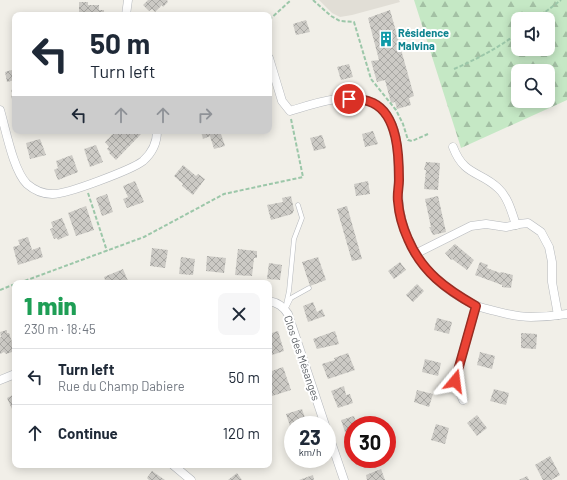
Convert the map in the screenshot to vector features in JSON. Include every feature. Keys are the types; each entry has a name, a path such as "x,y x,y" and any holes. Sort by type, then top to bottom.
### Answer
{"street":[{"path":"126,12 128,0"},
{"path":"272,68 282,101 290,111 330,99 356,99 372,103 383,111 395,135 398,158 398,201 408,239 415,254 439,282 455,294 476,306 507,314 530,318 567,314"},
{"path":"0,110 19,173 28,185 43,193 59,194 71,191 142,162 152,150 157,134"},
{"path":"454,147 461,163 469,171 489,181 500,190 506,200 516,225"},
{"path":"415,254 471,226 486,224 506,227 528,223 541,232 547,242 551,256 552,282 558,315"},
{"name":"Clos des Mésanges","path":"272,302 279,304 285,309 323,416"},
{"path":"464,400 455,381 476,306"},
{"path":"0,380 12,375"},
{"path":"336,456 344,480"},
{"path":"176,468 190,480"}],"lane":[{"path":"285,309 289,291 294,239 302,218 298,206"},
{"path":"285,309 291,298 310,288"}],"path":[{"path":"272,17 292,0"},
{"path":"313,0 331,16 340,21 354,22 371,79 396,110 403,124 408,140 412,141 428,134"},
{"path":"545,12 561,0"},
{"path":"454,69 486,54 511,38"},
{"path":"27,280 144,237 224,194 303,177 292,129 290,111"},
{"path":"85,185 107,251"},
{"path":"0,290 12,285"}],"shaded area":[{"path":"319,0 399,0 400,2 340,17 332,13"}],"green space":[{"path":"414,0 567,0 567,100 555,105 555,64 511,64 511,108 549,108 461,148"}],"building":[{"path":"148,0 167,0 168,2 163,7 162,5 155,12 152,9 149,11 143,5"},
{"path":"79,2 88,2 88,5 99,5 99,10 104,10 104,12 79,12"},
{"name":"Résidence Malvina","path":"390,10 414,96 409,98 411,105 397,109 395,102 391,103 385,80 377,82 371,61 379,60 368,18"},
{"path":"306,20 310,32 296,35 293,24"},
{"path":"349,64 353,77 341,80 337,67"},
{"path":"12,70 12,81 7,82 5,72"},
{"path":"373,131 378,144 365,147 362,134"},
{"path":"113,134 141,134 116,160 109,153 110,152 107,149 109,147 105,142"},
{"path":"202,134 221,134 225,146 214,149 210,136 203,139"},
{"path":"322,135 326,148 314,151 310,138"},
{"path":"40,139 46,155 30,159 26,143"},
{"path":"96,145 103,162 90,167 84,149"},
{"path":"72,155 78,172 58,180 54,170 58,168 56,161"},
{"path":"426,162 440,163 438,190 424,189 426,170 424,170"},
{"path":"183,165 196,176 198,174 205,179 193,195 182,186 183,184 174,176"},
{"path":"135,181 144,202 127,208 123,199 128,197 123,186"},
{"path":"368,181 370,194 356,196 354,184"},
{"path":"107,194 113,212 102,216 96,198"},
{"path":"291,196 294,210 292,214 271,220 267,205 283,202 282,198"},
{"path":"438,196 446,232 433,235 429,227 431,227 425,199"},
{"path":"86,206 94,230 76,236 68,213"},
{"path":"347,206 362,259 352,261 337,209"},
{"path":"62,218 69,235 58,240 57,238 54,239 50,229 53,228 51,222"},
{"path":"28,237 32,250 40,247 43,257 18,265 13,247 20,245 18,240"},
{"path":"455,244 474,260 467,270 452,259 451,260 445,253"},
{"path":"152,248 168,250 165,268 150,266"},
{"path":"238,249 257,251 257,258 254,258 252,276 235,275"},
{"path":"207,256 226,258 224,273 206,271"},
{"path":"181,257 195,259 193,275 179,274"},
{"path":"318,257 326,280 310,286 302,262"},
{"path":"400,262 406,270 394,279 388,271"},
{"path":"480,262 488,265 487,268 500,273 513,275 511,288 502,287 502,285 475,275"},
{"path":"269,263 282,265 280,280 267,279"},
{"path":"123,269 128,280 105,280 104,277"},
{"path":"417,284 424,291 413,302 406,295"},
{"path":"313,302 317,312 322,309 325,316 308,322 303,306"},
{"path":"437,318 452,322 449,334 434,330"},
{"path":"7,330 7,333 9,333 12,342 12,352 6,354 4,352 0,354 0,332"},
{"path":"278,331 284,351 272,355 272,333"},
{"path":"335,331 339,344 317,349 313,339"},
{"path":"521,333 537,334 536,349 521,348"},
{"path":"480,352 495,356 492,369 477,365"},
{"path":"348,353 355,370 328,379 322,364 335,360 334,358"},
{"path":"425,359 441,363 438,376 422,372"},
{"path":"283,367 291,390 272,396 272,371"},
{"path":"344,386 346,395 350,394 353,403 338,408 331,391"},
{"path":"494,389 509,393 506,405 490,401"},
{"path":"417,390 433,394 429,407 414,402"},
{"path":"12,396 12,409 7,398"},
{"path":"302,409 304,416 287,416 286,414"},
{"path":"477,415 487,428 477,436 467,423"},
{"path":"344,419 344,429 341,420"},
{"path":"436,424 449,428 445,444 431,440"},
{"path":"550,456 560,475 551,480 543,480 535,465"},
{"path":"381,469 385,480 367,480 366,475"},
{"path":"152,471 165,480 149,480 147,478"},
{"path":"237,473 242,480 228,480"},
{"path":"313,475 314,480 299,480"},
{"path":"527,476 529,480 519,480"}],"place":[{"name":"Résidence Malvina","path":"386,39"}],"route":[{"path":"349,99 368,101 376,105 383,111 393,129 398,149 398,201 400,213 403,226 415,254 428,271 446,288 476,306 455,381"}]}
